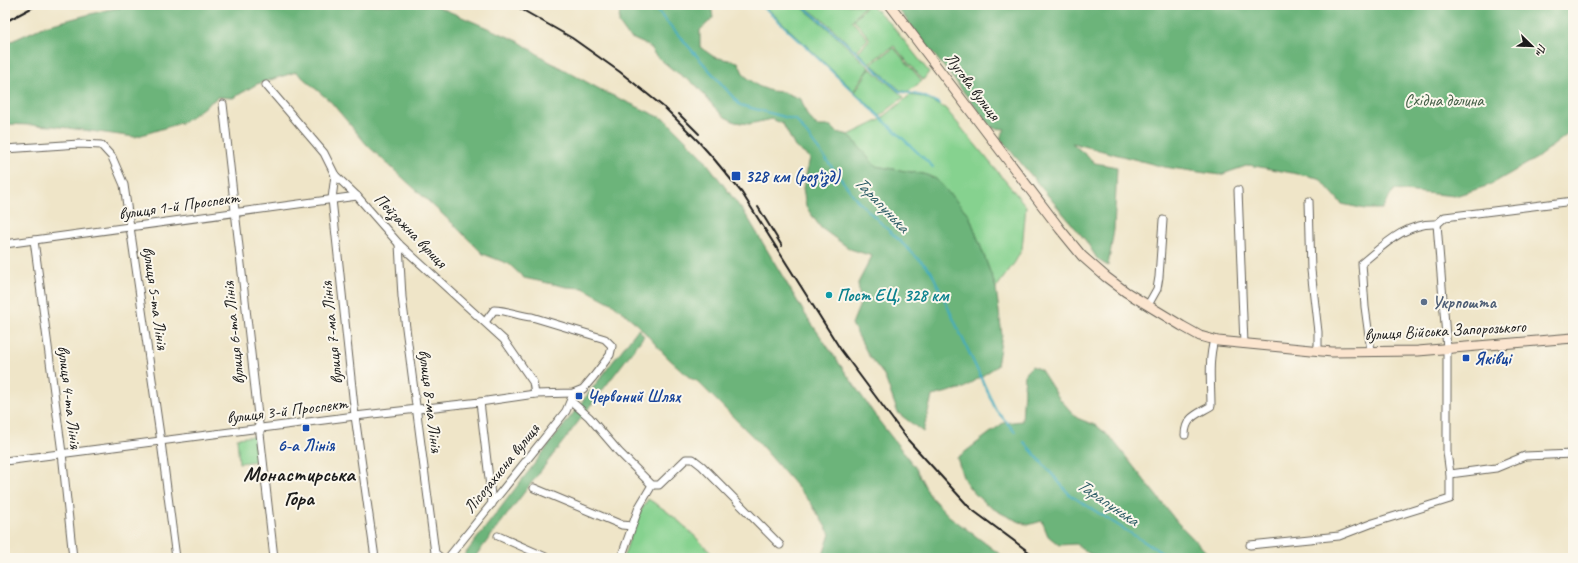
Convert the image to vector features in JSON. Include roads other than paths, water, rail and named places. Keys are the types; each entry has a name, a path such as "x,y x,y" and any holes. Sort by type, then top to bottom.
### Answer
{"street":[{"name":"Лугова вулиця","path":"890,5 1029,188"},
{"name":"Пейзажна вулиця","path":"266,84 324,153 335,175 357,196 399,244 504,340 533,382 535,394"},
{"name":"вулиця 6-та Лінія","path":"223,104 258,429 274,558"},
{"name":"вулиця 5-та Лінія","path":"5,149 79,144 101,145 112,157 124,185 162,442 176,558"},
{"name":"вулиця 7-ма Лінія","path":"335,175 332,199 355,416 374,558"},
{"name":"вулиця Війська Запорозького","path":"1029,188 1082,256 1106,277 1148,305 1200,336 1214,340 1318,350 1371,351 1447,349 1573,338"},
{"path":"1238,190 1244,344"},
{"name":"вулиця 1-й Проспект","path":"5,244 357,196"},
{"path":"1371,351 1365,307 1362,263 1398,234 1415,227 1428,224 1437,224 1445,217 1573,201"},
{"path":"1309,202 1311,270 1318,332 1318,350"},
{"path":"1148,305 1157,289 1163,220"},
{"path":"1250,545 1339,536 1373,523 1450,499 1450,474 1447,452 1447,349 1437,224"},
{"name":"вулиця 4-та Лінія","path":"34,240 62,453 73,558"},
{"name":"вулиця 8-ма Лінія","path":"399,244 402,297 435,553 441,558"},
{"path":"485,322 494,310 504,310 605,339 612,346 610,355 594,376 572,397 619,452 656,485"},
{"path":"1185,435 1185,426 1192,418 1211,406 1210,363 1214,340"},
{"name":"вулиця 3-й Проспект","path":"5,461 535,394 572,397"},
{"name":"Лісозахисна вулиця","path":"448,558 566,411 572,397"},
{"path":"480,402 492,504"},
{"path":"1450,474 1496,468 1524,456 1573,454"},
{"path":"621,558 639,507 656,485 686,459 693,459 702,466 780,545"},
{"path":"534,488 617,523 632,526"},
{"path":"498,536 548,558"}],"waterway":[{"name":"Тарапунька","path":"652,5 740,105 796,120 857,200 931,271 996,410 1015,432"},
{"path":"759,5 767,10 933,167"},
{"path":"801,5 827,26 899,91 923,96 940,104"},
{"name":"Тарапунька","path":"1024,442 1070,495 1170,558"}],"railway":[{"path":"5,22 37,5"},
{"path":"514,5 572,38 620,72 666,109 698,141 742,193 841,350 908,440 971,509 1037,558"},
{"path":"679,114 699,134"},
{"path":"758,207 782,246"}],"place":[{"name":"328 км (роз'їзд)","path":"736,176"},
{"name":"Пост ЕЦ, 328 км","path":"829,295"},
{"name":"Укрпошта","path":"1424,302"},
{"name":"Яківці","path":"1466,358"},
{"name":"Червоний Шлях","path":"579,396"},
{"name":"6-а Лінія","path":"306,428"}],"district":[{"name":"Монастирська Гора","path":"299,486"}],"park label":[{"name":"Східна долина","path":"1444,100"}]}
